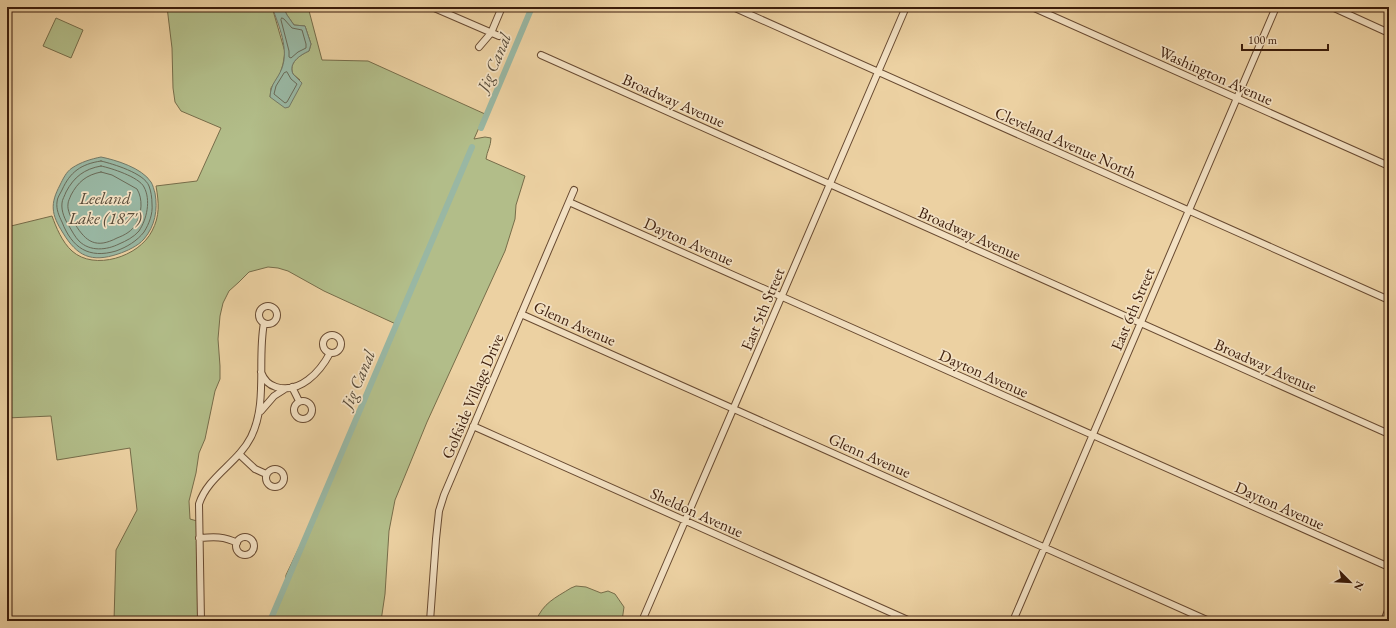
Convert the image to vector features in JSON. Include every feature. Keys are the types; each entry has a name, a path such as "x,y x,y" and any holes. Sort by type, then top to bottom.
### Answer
{"street":[{"path":"432,7 499,36"},
{"path":"479,47 491,33 502,7"},
{"name":"Cleveland Avenue North","path":"732,7 1389,300"},
{"name":"East 5th Street","path":"642,621 906,7"},
{"name":"Washington Avenue","path":"1032,7 1389,166"},
{"name":"East 6th Street","path":"1013,621 1276,7"},
{"path":"1332,7 1389,32"},
{"name":"Broadway Avenue","path":"541,55 1389,434"},
{"name":"Golfside Village Drive","path":"430,621 439,511 444,495 574,190"},
{"name":"Dayton Avenue","path":"569,202 1389,567"},
{"name":"Glenn Avenue","path":"521,314 1209,621"},
{"path":"260,414 260,369 264,323"},
{"path":"201,621 198,512 201,497 213,480 239,454 251,437 265,405 274,396 285,389 300,384 312,377 324,363 330,352"},
{"path":"260,369 263,378 270,384 285,389"},
{"path":"292,387 299,401"},
{"name":"Sheldon Avenue","path":"473,426 910,621"},
{"path":"239,454 255,469 266,474"},
{"path":"199,538 220,537 230,539 237,543"},
{"path":"1384,621 1389,608"}],"green space":[{"path":"167,7 272,7 285,52 280,74 271,88 270,97 300,80 293,74 292,66 299,57 309,51 311,44 305,26 294,25 283,7 308,7 322,60 368,61 485,114 474,139 485,137 491,138 486,159 525,176 516,205 515,219 505,251 427,422 395,500 389,531 385,594 381,621 272,621 284,593 286,575 398,325 324,291 288,271 278,268 268,267 249,272 229,291 223,303 220,316 218,339 220,379 215,391 205,439 199,453 189,501 190,519 197,521 201,621 114,621 116,550 137,510 130,448 57,460 51,416 7,418 7,227 52,216 62,239 72,251 81,257 92,260 104,260 127,254 146,240 155,225 158,209 156,186 197,181 221,128 181,111 175,102 173,88 172,48"},
{"path":"56,18 83,30 71,58 43,46"},
{"path":"576,586 586,587 601,593 608,591 615,594 624,607 622,621 536,621 546,605"}],"water":[{"path":"272,7 283,7 294,25 305,26 311,44 309,51 293,63 293,74 302,83 289,107 285,108 270,97 273,85 284,61 284,45 278,22"},
{"name":"Leeland Lake (187')","path":"101,157 128,165 147,177 151,182 155,193 156,212 151,229 142,242 121,253 100,258 86,256 79,252 68,241 56,220 53,204 64,178 72,168 82,162"}],"waterway":[{"name":"Jig Canal","path":"481,128 532,7"},
{"name":"Jig Canal","path":"270,621 472,147"}]}
